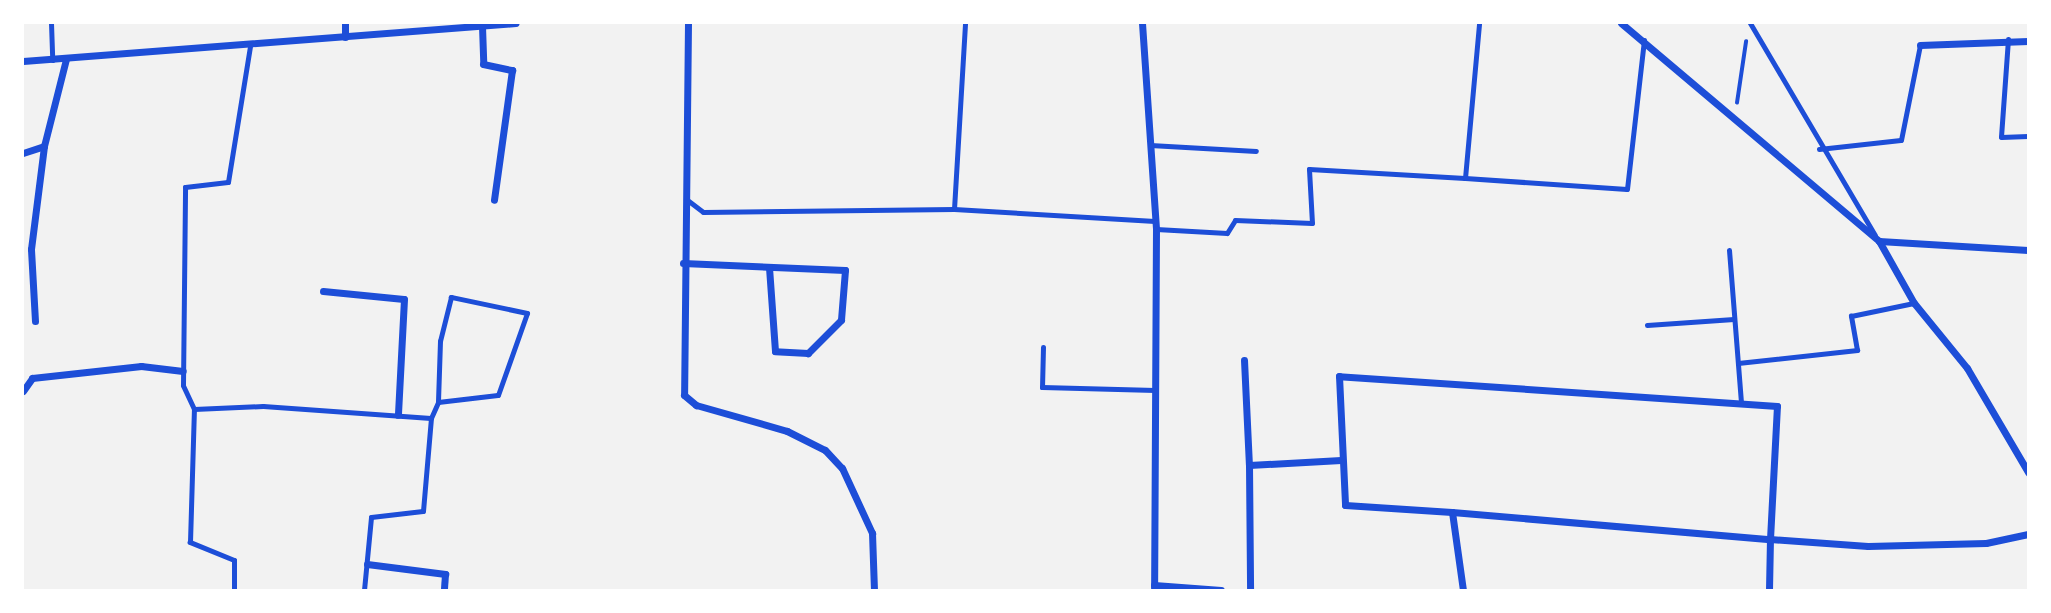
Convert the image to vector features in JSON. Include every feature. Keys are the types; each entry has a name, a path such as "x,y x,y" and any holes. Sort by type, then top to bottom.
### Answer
{"street":[{"path":"345,23 345,37"},
{"path":"23,61 250,46 516,23"},
{"path":"688,23 683,197 684,395 696,405 787,431 825,450 842,468 872,533 874,590"},
{"path":"1142,23 1156,225 1154,587 1221,590"},
{"path":"1621,23 1878,241 1913,303 1967,368 2028,472"},
{"path":"482,26 483,65 512,70 494,200"},
{"path":"1920,46 2008,38 2028,41"},
{"path":"35,321 31,249 44,146 66,59"},
{"path":"23,153 44,146"},
{"path":"1878,241 2028,250"},
{"path":"683,263 845,270 841,320 808,353 775,351 769,267"},
{"path":"323,290 404,299 398,415"},
{"path":"1244,360 1249,465 1250,590"},
{"path":"23,391 32,378 141,366 183,371"},
{"path":"1769,590 1770,539 1777,406 1339,376 1345,505 1770,539 1920,545 1986,543 2028,534"},
{"path":"1249,465 1341,460"},
{"path":"1452,512 1463,590"},
{"path":"367,564 445,574 444,590"}],"lane":[{"path":"51,23 52,60"},
{"path":"954,209 965,23"},
{"path":"1465,178 1479,23"},
{"path":"1750,23 1819,149 1878,241"},
{"path":"2008,38 2001,137 2028,136"},
{"path":"683,197 703,212 954,209 1227,233 1235,220 1312,223 1309,169 1627,188 1644,40"},
{"path":"234,590 234,560 190,542 194,409 183,371 185,187 228,182 250,46"},
{"path":"1819,149 1901,140 1920,46"},
{"path":"1150,145 1256,151"},
{"path":"1729,250 1741,403"},
{"path":"364,590 372,517 424,511 431,418 438,402 440,341 451,297 527,313 498,395 438,402"},
{"path":"1738,363 1857,350 1851,316 1913,303"},
{"path":"1647,325 1734,319"},
{"path":"1043,347 1042,387 1155,390"},
{"path":"194,409 263,406 431,418"}],"path":[{"path":"1734,119 1747,37"}]}
